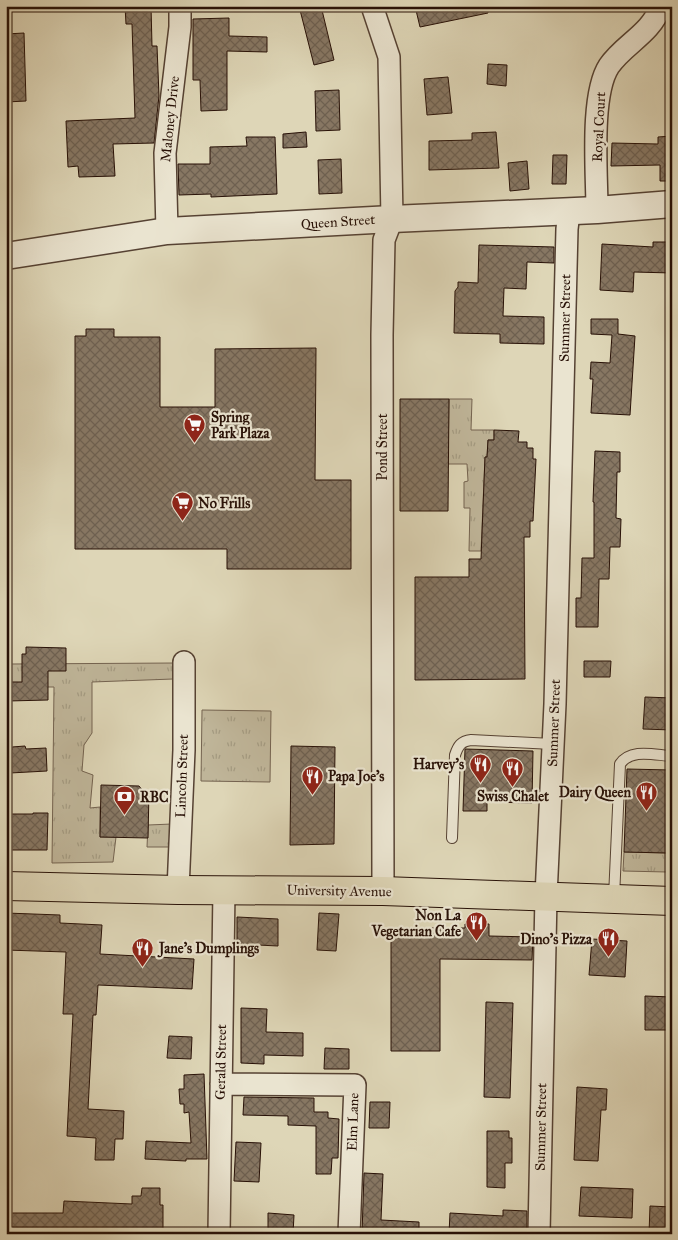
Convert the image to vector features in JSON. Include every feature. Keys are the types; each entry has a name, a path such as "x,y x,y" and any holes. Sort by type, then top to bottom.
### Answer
{"main road":[{"name":"University Avenue","path":"6,886 178,890 383,891 672,901"}],"street":[{"name":"Maloney Drive","path":"167,231 165,153 180,27 180,6"},
{"name":"Pond Street","path":"372,6 389,57 392,219 384,240 382,335 383,891"},
{"name":"Royal Court","path":"597,210 597,111 601,83 608,68 617,56 650,26 661,6"},
{"name":"Queen Street","path":"6,256 167,231 569,212 672,204"},
{"name":"Summer Street","path":"539,1234 546,896 553,744 566,229 569,212"},
{"name":"Lincoln Street","path":"178,890 184,750 184,662"},
{"name":"Gerald Street","path":"219,1234 224,890"},
{"name":"Elm Lane","path":"221,1084 355,1085 349,1234"}],"lane":[{"path":"452,838 455,755 459,745 465,740 553,744"},
{"path":"614,900 620,764 627,756 634,754 672,756"}],"green space":[{"path":"449,399 472,399 471,430 494,430 494,440 488,440 487,457 485,457 481,551 469,551 470,508 464,508 464,482 468,481 467,464 448,464"},
{"path":"174,663 173,679 92,682 92,733 84,745 82,771 93,775 90,808 100,807 100,837 116,837 113,862 52,863 54,687 12,687 11,664"},
{"path":"202,710 271,711 270,782 201,781"},
{"path":"172,824 170,847 147,847 148,825"},
{"path":"624,852 668,853 667,872 623,871"}],"building":[{"path":"125,6 151,6 152,46 157,46 159,96 154,143 113,144 115,176 79,177 78,166 68,167 66,121 135,118 132,24 126,24"},
{"path":"299,6 321,6 334,60 314,65"},
{"path":"415,6 487,6 488,13 420,27"},
{"path":"229,18 229,36 267,37 267,52 227,51 227,110 201,111 200,80 193,80 193,19"},
{"path":"24,33 26,101 6,102 6,34"},
{"path":"488,64 507,65 506,86 487,84"},
{"path":"448,77 452,113 427,115 424,79"},
{"path":"339,90 340,130 316,131 315,91"},
{"path":"306,132 307,147 283,148 283,134"},
{"path":"496,132 499,168 429,170 429,141 472,140 472,133"},
{"path":"672,136 672,181 660,181 660,165 611,166 612,143 658,144 658,137"},
{"path":"246,137 275,137 277,194 211,197 211,194 179,195 178,164 210,164 210,147 247,146"},
{"path":"553,155 567,155 566,184 552,184"},
{"path":"341,159 342,193 319,194 318,160"},
{"path":"527,161 529,189 510,191 508,163"},
{"path":"653,242 672,242 672,273 634,272 633,292 600,290 602,244 653,247"},
{"path":"479,245 554,247 554,263 527,262 526,289 504,288 503,316 544,317 544,344 500,343 500,334 454,333 455,291 458,287 458,282 478,283"},
{"path":"591,319 618,319 618,334 635,336 630,415 591,413 593,379 590,379 591,362 610,363 612,335 591,334"},
{"name":"Spring Park Plaza","path":"86,329 114,329 114,337 160,337 160,407 215,407 215,349 316,348 315,480 351,480 351,569 227,569 227,549 75,549 75,336 86,336"},
{"path":"400,399 449,399 448,511 400,511"},
{"path":"494,430 519,431 518,442 527,442 527,448 533,448 533,459 536,459 533,521 530,521 530,537 524,537 525,679 415,680 415,577 469,577 469,559 481,559 485,457 487,457 488,440 494,440"},
{"path":"595,451 620,452 620,472 617,472 616,518 621,519 620,547 610,547 609,579 599,579 598,627 576,627 576,598 581,598 582,558 594,558 593,502"},
{"path":"26,647 66,648 66,671 48,671 48,700 8,701 6,682 22,682 22,654 26,654"},
{"path":"584,661 611,661 610,677 584,677"},
{"path":"645,697 672,698 672,730 643,729"},
{"path":"25,746 26,749 46,748 47,771 10,773 9,750 12,750 12,747"},
{"name":"Papa Joe's","path":"291,746 335,747 334,844 290,845"},
{"path":"465,749 533,751 532,803 487,802 487,811 463,811"},
{"name":"Dairy Queen","path":"627,769 671,770 668,853 624,852"},
{"name":"RBC","path":"101,785 139,786 143,791 149,791 148,838 100,837"},
{"path":"48,813 47,850 7,850 8,814"},
{"path":"6,913 60,915 60,923 102,925 100,954 194,959 192,989 98,985 96,1015 93,1015 88,1109 124,1111 123,1139 115,1139 114,1160 95,1160 96,1138 67,1136 73,1014 63,1014 66,952 6,950"},
{"path":"319,913 339,914 336,951 317,950"},
{"path":"237,917 278,919 278,946 237,944"},
{"path":"465,924 489,924 489,936 533,937 532,960 440,959 440,1051 391,1051 391,928 465,928"},
{"name":"Dino's Pizza","path":"592,939 627,941 625,977 589,975"},
{"path":"645,996 672,997 672,1030 645,1030"},
{"path":"486,1002 513,1003 510,1098 484,1097"},
{"path":"241,1008 267,1009 266,1032 303,1033 303,1056 264,1055 264,1064 241,1063"},
{"path":"169,1036 192,1037 191,1059 167,1058"},
{"path":"325,1048 349,1049 349,1069 324,1069"},
{"path":"204,1074 207,1159 186,1159 186,1161 145,1159 146,1141 191,1143 189,1112 184,1113 184,1104 180,1104 179,1089 184,1089 184,1075"},
{"path":"577,1087 607,1089 606,1110 601,1110 598,1161 574,1160"},
{"path":"244,1097 314,1098 314,1112 328,1112 328,1118 339,1119 338,1158 332,1158 331,1174 316,1174 316,1126 288,1125 288,1116 243,1115"},
{"path":"370,1102 390,1102 389,1128 369,1128"},
{"path":"487,1131 509,1131 509,1138 512,1138 512,1163 505,1163 505,1188 487,1187"},
{"path":"236,1142 261,1143 259,1182 234,1181"},
{"path":"364,1173 383,1174 381,1220 419,1222 419,1234 362,1234"},
{"path":"581,1187 633,1189 632,1218 579,1216"},
{"path":"142,1188 160,1188 160,1205 163,1205 163,1234 6,1234 6,1213 63,1213 64,1201 132,1204 132,1196 141,1196"},
{"path":"650,1206 672,1207 672,1234 649,1234"},
{"path":"503,1210 527,1211 527,1232 481,1230 481,1234 449,1234 450,1213 503,1216"},
{"path":"268,1213 294,1215 293,1234 268,1234"}],"place":[{"name":"Spring Park Plaza","path":"195,444"},
{"name":"No Frills","path":"182,522"},
{"name":"Harvey's","path":"480,783"},
{"name":"Swiss Chalet","path":"513,787"},
{"name":"Papa Joe's","path":"312,795"},
{"name":"Dairy Queen","path":"647,811"},
{"name":"RBC","path":"124,816"},
{"name":"Non La Vegetarian Cafe","path":"477,942"},
{"name":"Dino's Pizza","path":"608,958"},
{"name":"Jane's Dumplings","path":"143,967"}]}
